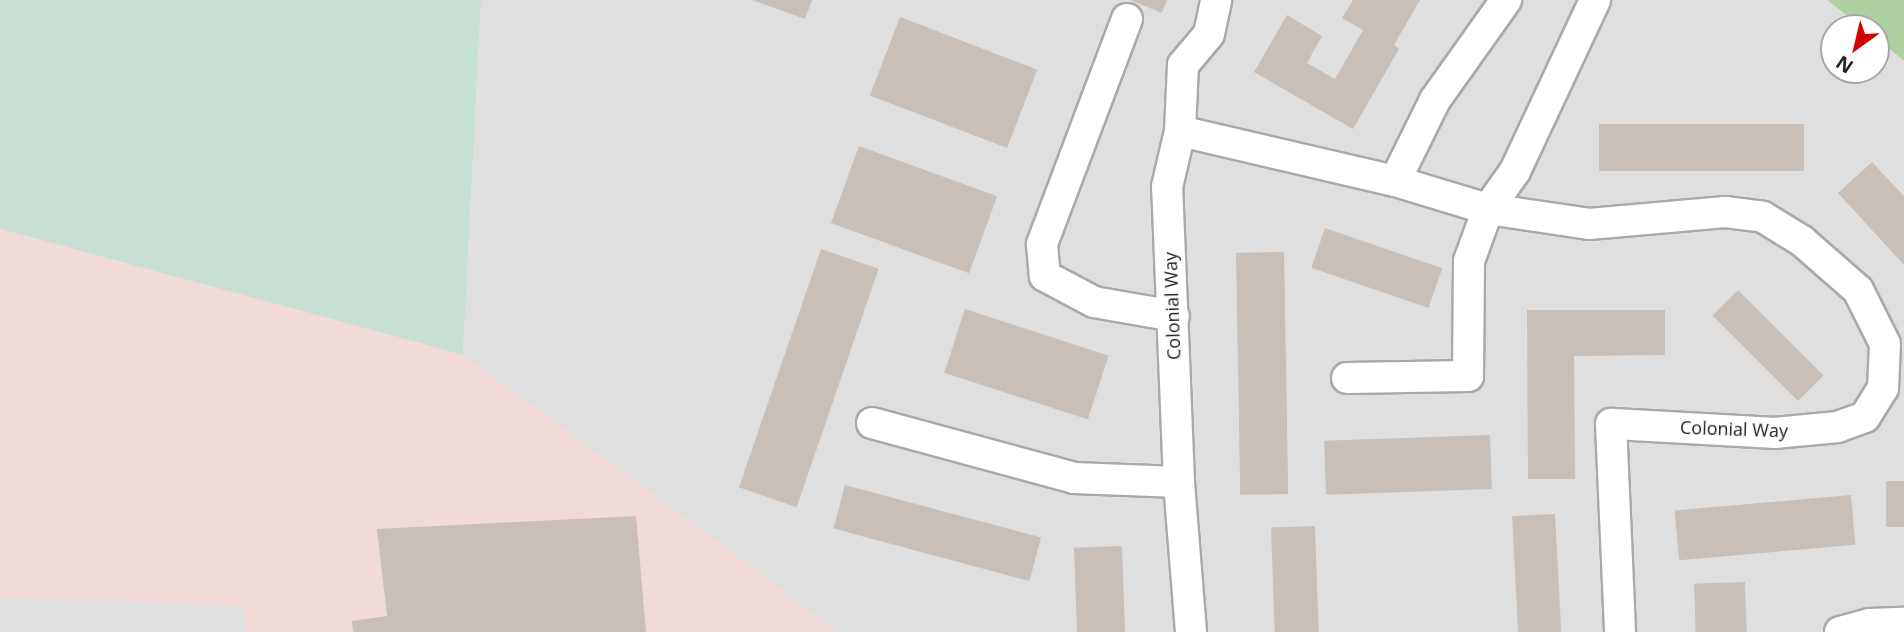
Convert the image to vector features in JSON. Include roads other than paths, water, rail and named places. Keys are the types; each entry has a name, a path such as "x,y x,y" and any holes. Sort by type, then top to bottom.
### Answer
{"street":[{"name":"Colonial Way","path":"1191,632 1178,482 1174,316 1167,187 1180,131 1183,65 1209,34 1216,0"},
{"path":"1395,181 1435,100 1506,0"},
{"path":"1347,378 1468,376 1468,261 1488,209 1515,171 1595,0"},
{"path":"1127,19 1042,244 1045,276 1094,302 1174,316"},
{"name":"Colonial Way","path":"1180,131 1395,181 1488,209 1589,224 1725,212 1763,217 1802,241 1858,290 1885,344 1883,388 1865,417 1838,427 1774,433 1611,424 1620,632"},
{"path":"873,423 1074,478 1178,482"},
{"path":"1840,632 1869,624 1904,623"}]}
